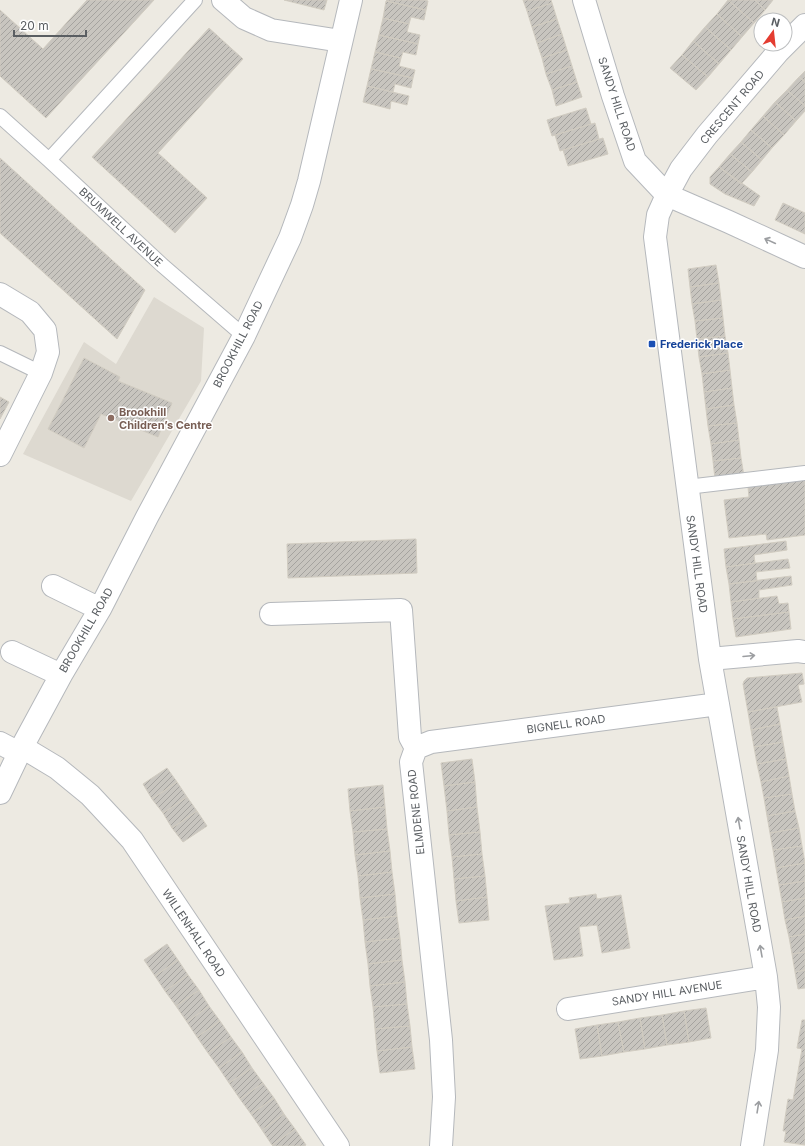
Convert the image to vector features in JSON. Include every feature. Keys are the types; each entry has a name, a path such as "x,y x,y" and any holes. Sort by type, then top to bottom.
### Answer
{"street":[{"path":"223,0 244,18 271,30 341,41"},
{"name":"BROOKHILL ROAD","path":"0,793 20,750 61,675 100,609 147,517 244,336 290,238 309,181 351,0"},
{"name":"SANDY HILL ROAD","path":"584,0 613,96 635,161 667,195 658,215 654,237 710,659 766,977 769,1007 767,1050 752,1146"},
{"name":"CRESCENT ROAD","path":"667,195 681,169 707,135 778,52 805,25"},
{"path":"667,195 805,257"},
{"path":"0,294 30,312 45,330 48,352 41,373 0,454"},
{"path":"53,586 100,609"},
{"path":"271,614 401,610 410,737 416,748"},
{"path":"710,659 798,651 805,652"},
{"path":"12,652 61,675"},
{"name":"BIGNELL ROAD","path":"416,748 431,742 718,704"},
{"name":"WILLENHALL ROAD","path":"0,742 57,768 90,795 132,840 338,1146"},
{"name":"ELMDENE ROAD","path":"416,748 411,762 441,1040 444,1097 441,1146"},
{"name":"SANDY HILL AVENUE","path":"568,1009 766,977"}],"lane":[{"path":"49,160 195,0"},
{"name":"BRUMWELL AVENUE","path":"0,116 162,265 244,336"},
{"path":"0,353 41,373"},
{"path":"687,487 805,473"}],"shaded area":[{"name":"Brookhill Children’s Centre","path":"154,297 204,328 201,381 131,501 23,454 84,342 116,364"}],"building":[{"path":"87,0 154,0 46,118 0,76 0,10 43,49"},
{"path":"284,0 327,0 324,10"},
{"path":"523,0 551,0 552,3 527,11"},
{"path":"728,0 753,22 753,24 742,37 717,14"},
{"path":"728,0 755,0 765,10 763,12 753,12 753,22"},
{"path":"755,0 773,0 765,10"},
{"path":"386,1 428,1 426,10"},
{"path":"386,1 426,10 424,20 411,17 409,24 383,18"},
{"path":"552,3 557,19 532,27 527,11"},
{"path":"717,14 742,37 731,50 705,27"},
{"path":"383,18 409,24 407,32 420,35 418,44 379,35"},
{"path":"557,19 562,34 537,43 532,27"},
{"path":"705,27 731,50 719,64 693,41"},
{"path":"209,28 243,59 158,153 207,198 175,233 92,157"},
{"path":"562,34 567,50 542,58 537,43"},
{"path":"379,35 418,44 416,55 403,52 401,58 375,52"},
{"path":"693,41 719,64 708,77 682,55"},
{"path":"567,50 572,66 546,74 542,58"},
{"path":"375,52 401,58 399,66 415,70 413,78 371,69"},
{"path":"682,55 708,77 696,90 670,68"},
{"path":"572,66 577,82 552,90 546,74"},
{"path":"371,69 413,78 411,88 395,84 393,92 367,86"},
{"path":"805,71 805,82 799,77"},
{"path":"799,77 805,82 805,106 787,90"},
{"path":"577,82 582,97 556,106 552,90"},
{"path":"367,86 409,96 407,105 391,101 390,109 363,102"},
{"path":"787,90 805,106 805,111 796,121 775,102"},
{"path":"775,102 796,121 784,135 763,116"},
{"path":"586,108 591,124 552,136 547,120"},
{"path":"763,116 784,135 772,148 751,130"},
{"path":"595,123 599,139 560,151 555,135"},
{"path":"751,130 772,148 762,160 741,142"},
{"path":"603,138 608,154 568,166 563,150"},
{"path":"741,142 762,160 752,172 730,154"},
{"path":"730,154 752,172 741,184 719,167"},
{"path":"0,158 145,290 117,339 0,233"},
{"path":"719,167 760,196 754,206 725,194 710,184 710,177"},
{"path":"783,203 805,213 805,234 775,220"},
{"path":"716,265 719,283 690,287 688,269"},
{"path":"719,283 721,300 692,304 690,287"},
{"path":"721,300 723,318 695,321 692,304"},
{"path":"723,318 725,336 697,339 695,321"},
{"path":"725,336 728,353 699,357 697,339"},
{"path":"728,353 730,370 702,374 699,357"},
{"path":"84,358 120,377 118,381 172,403 158,437 101,414 84,448 48,429"},
{"path":"730,370 732,388 704,392 702,374"},
{"path":"732,388 734,405 706,409 704,392"},
{"path":"0,397 9,402 0,419"},
{"path":"734,405 737,423 708,426 706,409"},
{"path":"737,423 739,440 711,444 708,426"},
{"path":"739,440 741,458 713,461 711,444"},
{"path":"741,458 744,476 715,479 713,461"},
{"path":"805,479 805,535 767,540 766,534 729,538 724,500 749,497 748,487"},
{"path":"416,539 417,573 288,578 287,544"},
{"path":"786,541 787,550 754,555 755,563 726,567 724,549"},
{"path":"788,559 790,568 756,572 757,581 729,584 726,567"},
{"path":"791,576 792,585 759,590 759,598 731,602 729,584"},
{"path":"777,596 779,604 788,603 789,612 733,619 731,602"},
{"path":"789,612 791,629 736,637 733,619"},
{"path":"802,673 804,684 798,685 802,702 748,712 743,684 747,678"},
{"path":"777,707 780,724 751,730 748,712"},
{"path":"780,724 783,742 754,747 751,730"},
{"path":"783,742 786,759 757,764 754,747"},
{"path":"472,759 475,782 444,786 441,763"},
{"path":"786,759 789,776 761,782 757,764"},
{"path":"167,768 177,782 152,799 143,784"},
{"path":"789,776 792,794 764,798 761,782"},
{"path":"177,782 187,797 163,813 152,799"},
{"path":"475,782 477,807 447,811 444,786"},
{"path":"383,785 385,807 350,811 348,789"},
{"path":"792,794 795,811 767,816 764,798"},
{"path":"187,797 197,811 172,828 163,813"},
{"path":"385,807 387,829 353,832 350,811"},
{"path":"477,807 480,832 449,835 447,811"},
{"path":"197,811 207,826 183,842 172,828"},
{"path":"795,811 799,828 770,833 767,816"},
{"path":"799,828 802,846 773,850 770,833"},
{"path":"387,829 390,851 355,855 353,832"},
{"path":"480,832 482,854 452,857 449,835"},
{"path":"802,846 805,863 776,868 773,850"},
{"path":"390,851 392,872 358,876 355,855"},
{"path":"482,854 485,876 454,879 452,857"},
{"path":"805,863 805,881 779,885 776,868"},
{"path":"392,872 395,894 360,898 358,876"},
{"path":"485,876 487,897 456,901 454,879"},
{"path":"805,881 805,898 782,902 779,885"},
{"path":"395,894 397,916 363,920 360,898"},
{"path":"596,894 597,899 621,895 630,948 602,953 597,925 579,927 583,956 554,960 545,906 570,903 569,898"},
{"path":"487,897 489,920 459,923 456,901"},
{"path":"805,898 805,916 785,920 782,902"},
{"path":"397,916 400,938 365,942 363,920"},
{"path":"805,916 805,934 789,937 785,920"},
{"path":"805,934 805,952 792,954 789,937"},
{"path":"400,938 402,960 368,964 365,942"},
{"path":"167,944 178,960 155,976 144,960"},
{"path":"805,952 805,970 795,972 792,954"},
{"path":"178,960 188,975 165,991 155,976"},
{"path":"402,960 405,982 370,986 368,964"},
{"path":"805,970 805,988 798,989 795,972"},
{"path":"188,975 199,990 176,1006 165,991"},
{"path":"405,982 407,1004 373,1007 370,986"},
{"path":"199,990 209,1006 187,1022 176,1006"},
{"path":"407,1004 410,1026 375,1029 373,1007"},
{"path":"209,1006 220,1021 197,1037 187,1022"},
{"path":"706,1008 711,1038 689,1042 684,1011"},
{"path":"684,1011 689,1042 667,1045 662,1015"},
{"path":"662,1015 667,1045 645,1049 640,1018"},
{"path":"640,1018 645,1049 624,1052 618,1022"},
{"path":"802,1020 805,1020 805,1145 784,1142 786,1131 783,1131 788,1099 793,1100 802,1049 797,1048"},
{"path":"220,1021 231,1037 208,1053 197,1037"},
{"path":"618,1022 624,1052 602,1056 597,1025"},
{"path":"597,1025 602,1056 580,1059 575,1029"},
{"path":"410,1026 412,1047 377,1051 375,1029"},
{"path":"231,1037 242,1052 219,1068 208,1053"},
{"path":"412,1047 415,1069 380,1073 377,1051"},
{"path":"242,1052 252,1068 229,1083 219,1068"},
{"path":"252,1068 263,1083 240,1099 229,1083"},
{"path":"263,1083 274,1098 251,1114 240,1099"},
{"path":"274,1098 284,1114 262,1130 251,1114"},
{"path":"284,1114 295,1129 272,1145 262,1130"},
{"path":"295,1129 306,1145 272,1145"}],"place":[{"name":"Frederick Place","path":"652,344"},
{"name":"Brookhill Children’s Centre","path":"111,418"}]}
